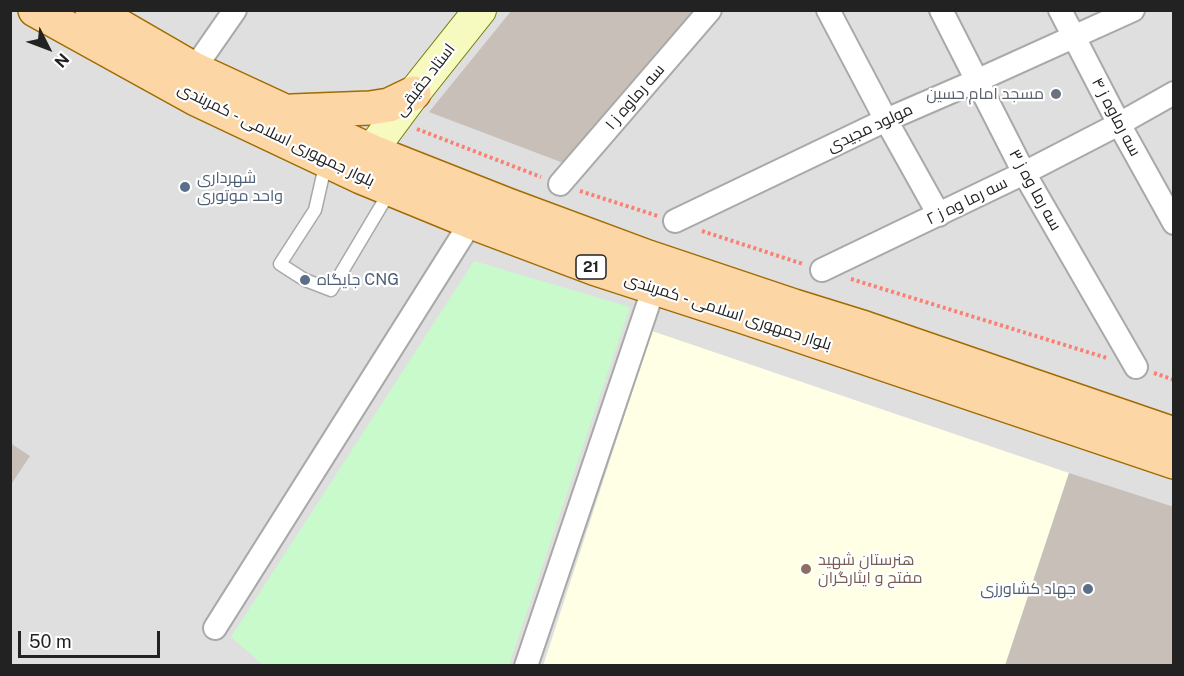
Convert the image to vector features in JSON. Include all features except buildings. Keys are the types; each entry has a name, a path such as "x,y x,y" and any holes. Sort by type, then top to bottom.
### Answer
{"main road":[{"name":"بلوار جمهوری اسلامی - کمربندی","path":"34,10 196,99 326,161 471,222 596,269 1173,462"},
{"name":"بلوار جمهوری اسلامی - کمربندی","path":"92,10 194,69 371,151 508,205 648,257 1173,434"},
{"path":"288,111 370,108 389,105 414,93"}],"street":[{"path":"194,69 235,10"},
{"name":"استاد حقیقی","path":"371,151 480,10"},
{"name":"سه رماوه ز ۱","path":"560,184 710,10"},
{"path":"828,10 939,215"},
{"name":"سه رما وه ز ۳","path":"941,10 1024,173 1136,367"},
{"name":"سه رماوه ز ۴","path":"1060,10 1173,223"},
{"name":"مولود مجیدی","path":"675,221 886,120 1133,10"},
{"name":"سه رما وه ز ۲","path":"822,270 1024,173 1173,93"},
{"path":"215,628 471,222"},
{"path":"526,666 654,287"}],"lane":[{"path":"326,161 315,210 280,264 305,280 331,290 391,190"}],"path":[{"path":"393,120 560,184 822,270 1173,380"}],"shaded area":[{"path":"11,11 1173,11 1173,665 11,665"},
{"name":"هنرستان شهید مفتح و ایثارگران","path":"652,331 1069,473 1005,665 543,666"}],"green space":[{"path":"474,261 630,307 509,665 263,665 231,637"}],"place":[{"name":"مسجد امام حسین","path":"1056,94"},
{"name":"شهرداری واحد موتوری","path":"185,187"},
{"name":"جایگاه CNG","path":"305,280"},
{"name":"هنرستان شهید مفتح و ایثارگران","path":"806,569"},
{"name":"جهاد کشاورزی","path":"1088,589"}]}
